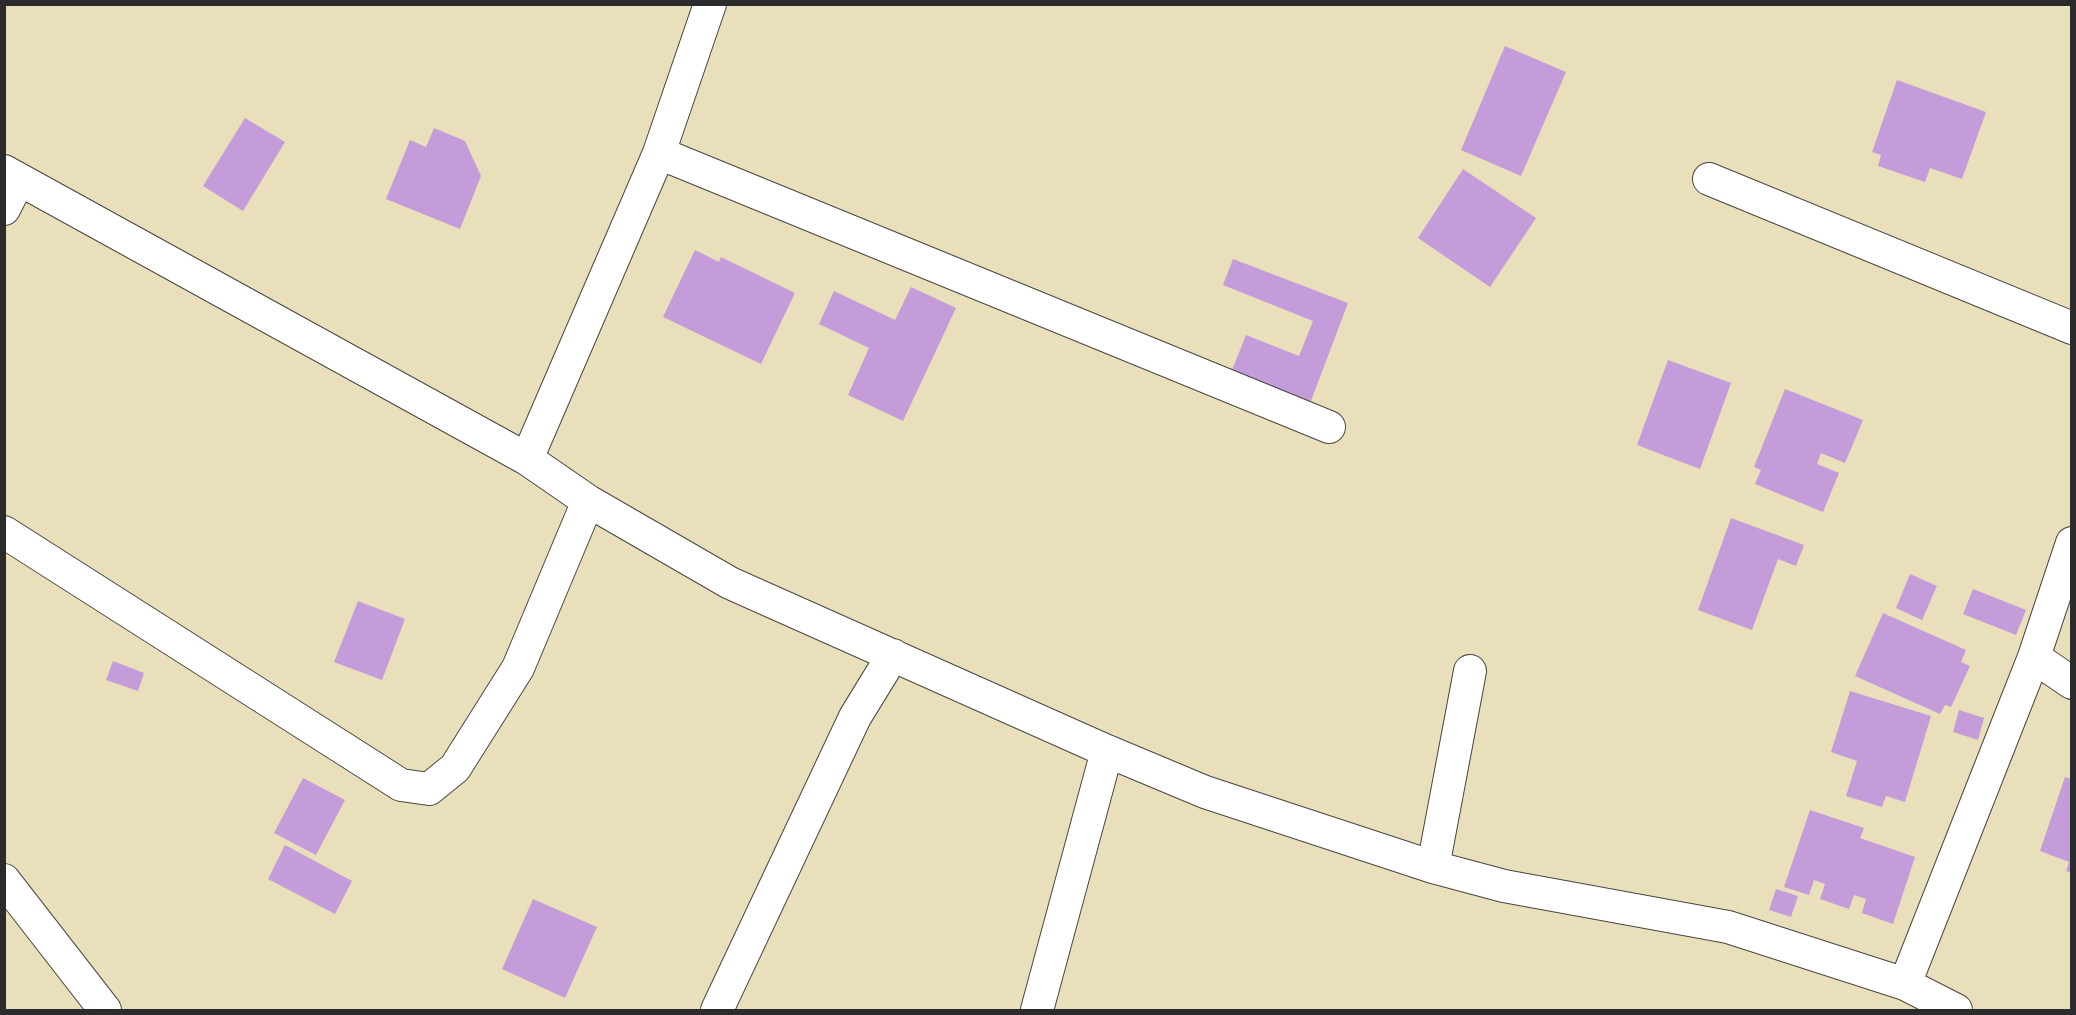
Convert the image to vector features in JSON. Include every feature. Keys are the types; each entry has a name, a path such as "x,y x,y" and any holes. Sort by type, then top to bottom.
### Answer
{"street":[{"path":"527,459 659,153 710,4"},
{"path":"659,153 1329,427"},
{"path":"4,209 12,176 527,459 588,501 730,583 1107,751 1205,792 1433,867 1504,886 1728,927 1905,984 1956,1011"},
{"path":"1708,179 2072,328"},
{"path":"4,532 401,785 429,789 455,768 518,668 588,501"},
{"path":"1905,984 2034,657 2072,543"},
{"path":"717,1011 855,717 893,655"},
{"path":"2034,657 2072,683"},
{"path":"1433,867 1470,671"},
{"path":"1037,1011 1107,751"},
{"path":"4,880 105,1011"}],"building":[{"path":"1505,46 1566,72 1521,176 1461,150"},
{"path":"1897,80 1986,112 1962,179 1930,168 1925,182 1878,166 1881,155 1872,152"},
{"path":"245,118 285,142 243,211 203,186"},
{"path":"434,128 465,141 481,176 460,229 386,199 410,140 426,147"},
{"path":"1463,169 1536,218 1490,287 1418,238"},
{"path":"695,250 719,262 721,257 795,293 761,364 663,317"},
{"path":"1233,259 1348,303 1309,406 1230,375 1246,335 1299,356 1313,321 1223,285"},
{"path":"911,287 956,308 903,421 848,395 869,348 819,324 834,291 895,320"},
{"path":"1668,360 1731,383 1700,469 1637,445"},
{"path":"1785,389 1863,420 1845,463 1821,453 1817,464 1839,473 1823,512 1755,484 1761,470 1754,467"},
{"path":"1731,518 1804,545 1796,566 1778,559 1752,630 1698,610"},
{"path":"1910,574 1937,586 1922,620 1896,608"},
{"path":"1973,589 2026,610 2016,635 1963,614"},
{"path":"358,601 405,619 382,680 334,662"},
{"path":"1883,613 1966,650 1961,662 1970,666 1951,707 1945,705 1940,714 1855,676"},
{"path":"113,661 144,673 138,691 106,680"},
{"path":"1850,691 1931,716 1905,802 1886,796 1882,807 1846,796 1857,761 1831,752"},
{"path":"1959,710 1984,718 1978,740 1953,732"},
{"path":"2065,777 2072,779 2072,873 2066,871 2069,862 2040,851"},
{"path":"303,778 345,800 316,855 274,833"},
{"path":"1810,810 1864,828 1860,838 1915,857 1893,924 1862,913 1866,899 1854,895 1849,909 1820,899 1825,884 1814,880 1809,895 1784,887"},
{"path":"285,845 352,881 335,914 268,879"},
{"path":"1776,889 1798,896 1791,917 1769,910"},
{"path":"533,899 597,927 565,998 502,969"}]}
